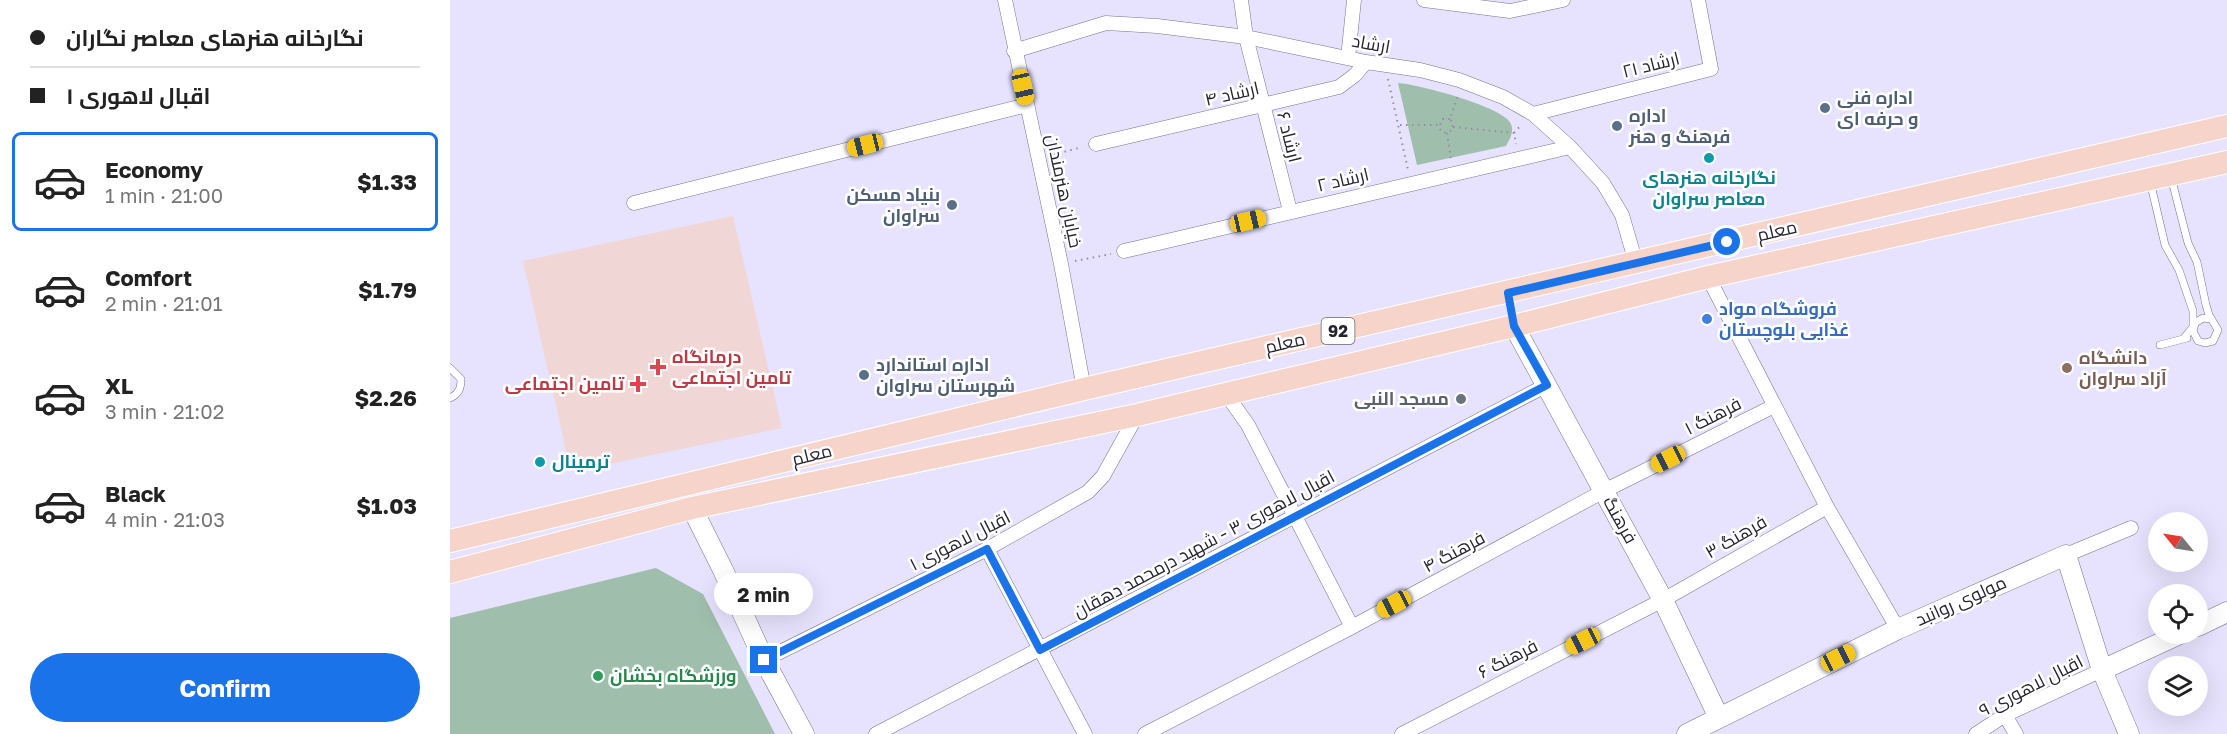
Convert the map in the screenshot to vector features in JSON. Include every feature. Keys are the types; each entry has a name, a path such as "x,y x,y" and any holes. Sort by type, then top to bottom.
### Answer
{"main road":[{"name":"معلم","path":"450,541 1084,390 2227,126"},
{"name":"معلم","path":"450,572 692,508 1137,415 1514,326 1708,277 2227,162"},
{"path":"1508,293 1514,326"}],"street":[{"name":"خیابان هنرمندان","path":"1005,0 1061,264 1084,390"},
{"name":"ارشاد ۶","path":"1240,0 1246,37 1290,211"},
{"path":"1348,58 1354,0"},
{"path":"1424,0 1510,11 1563,0"},
{"name":"ارشاد ۲۱","path":"1533,114 1712,69 1698,0"},
{"name":"ارشاد","path":"1014,51 1106,23 1157,26 1246,37 1366,62 1420,70 1463,81 1503,97 1533,114 1570,147 1603,183 1622,215 1636,263"},
{"name":"ارشاد ۴","path":"1095,144 1339,87 1366,62"},
{"path":"634,203 1027,105"},
{"name":"ارشاد ۲","path":"1124,251 1570,147"},
{"path":"1708,277 1827,507 1898,629"},
{"name":"فرهنگ","path":"1514,326 1663,600 1719,718"},
{"name":"اقبال لاهوری ۳ - شهید درمحمد دهقان","path":"876,734 1547,385"},
{"path":"1226,394 1248,425 1352,627"},
{"name":"فرهنگ ۱","path":"1604,491 1774,406"},
{"name":"اقبال لاهوری ۱","path":"764,660 987,549 1088,492 1103,476 1137,415"},
{"name":"فرهنگ ۴","path":"1145,734 1352,627 1604,491"},
{"name":"فرهنگ ۳","path":"1663,600 1827,507"},
{"path":"692,508 764,660 804,734"},
{"path":"2129,734 2102,670 2066,555 2131,528"},
{"path":"987,549 1084,734"},
{"name":"مولوی روانبد","path":"1687,734 1898,629 2066,555"},
{"name":"فرهنگ ۶","path":"1402,734 1663,600"},
{"path":"2208,621 2227,612"},
{"path":"2102,670 2158,644"},
{"name":"اقبال لاهوری ۹","path":"1976,734 2005,715 2102,670"},
{"path":"2005,715 2016,734"}],"lane":[{"path":"2160,177 2198,262 2206,305 2218,330 2216,338 2209,343 2184,338 2160,345"},
{"path":"2160,177 2165,245 2179,270 2193,311 2193,335 2198,341"},
{"path":"2184,338 2199,320 2211,319"},
{"path":"450,368 461,380 461,388 450,398"}],"path":[{"path":"1384,64 1400,125 1411,183"},
{"path":"1453,128 1450,119 1463,81"},
{"path":"1439,125 1443,119 1450,119"},
{"path":"1400,125 1439,125"},
{"path":"1439,125 1441,131 1447,133"},
{"path":"1447,133 1453,128 1514,133 1518,159"},
{"path":"1447,133 1449,153 1455,173"},
{"path":"1039,158 1095,144"},
{"path":"1061,264 1124,251"}],"shaded area":[{"name":"درمانگاه تامین اجتماعی","path":"733,216 782,428 571,472 523,261"}],"green space":[{"path":"1398,83 1441,92 1478,104 1505,117 1512,127 1512,133 1506,146 1417,165"},
{"name":"ورزشگاه بخشان","path":"656,568 703,594 775,734 450,734 450,618"}],"place":[{"name":"اداره فنی و حرفه ای","path":"1825,108"},
{"name":"اداره فرهنگ و هنر","path":"1617,126"},
{"name":"نگارخانه هنرهای معاصر سراوان","path":"1709,158"},
{"name":"بنیاد مسکن سراوان","path":"952,205"},
{"name":"فروشگاه مواد غذایی بلوچستان","path":"1707,319"},
{"name":"درمانگاه تامین اجتماعی","path":"658,367"},
{"name":"دانشگاه آزاد سراوان","path":"2067,368"},
{"name":"اداره استاندارد شهرستان سراوان","path":"864,375"},
{"name":"تامین اجتماعی","path":"638,384"},
{"name":"مسجد النبی","path":"1461,399"},
{"name":"ترمینال","path":"540,462"},
{"name":"ورزشگاه بخشان","path":"598,676"}],"route":[{"path":"764,660 987,549 1040,650 1547,385 1514,326 1508,293 1727,242"}]}
